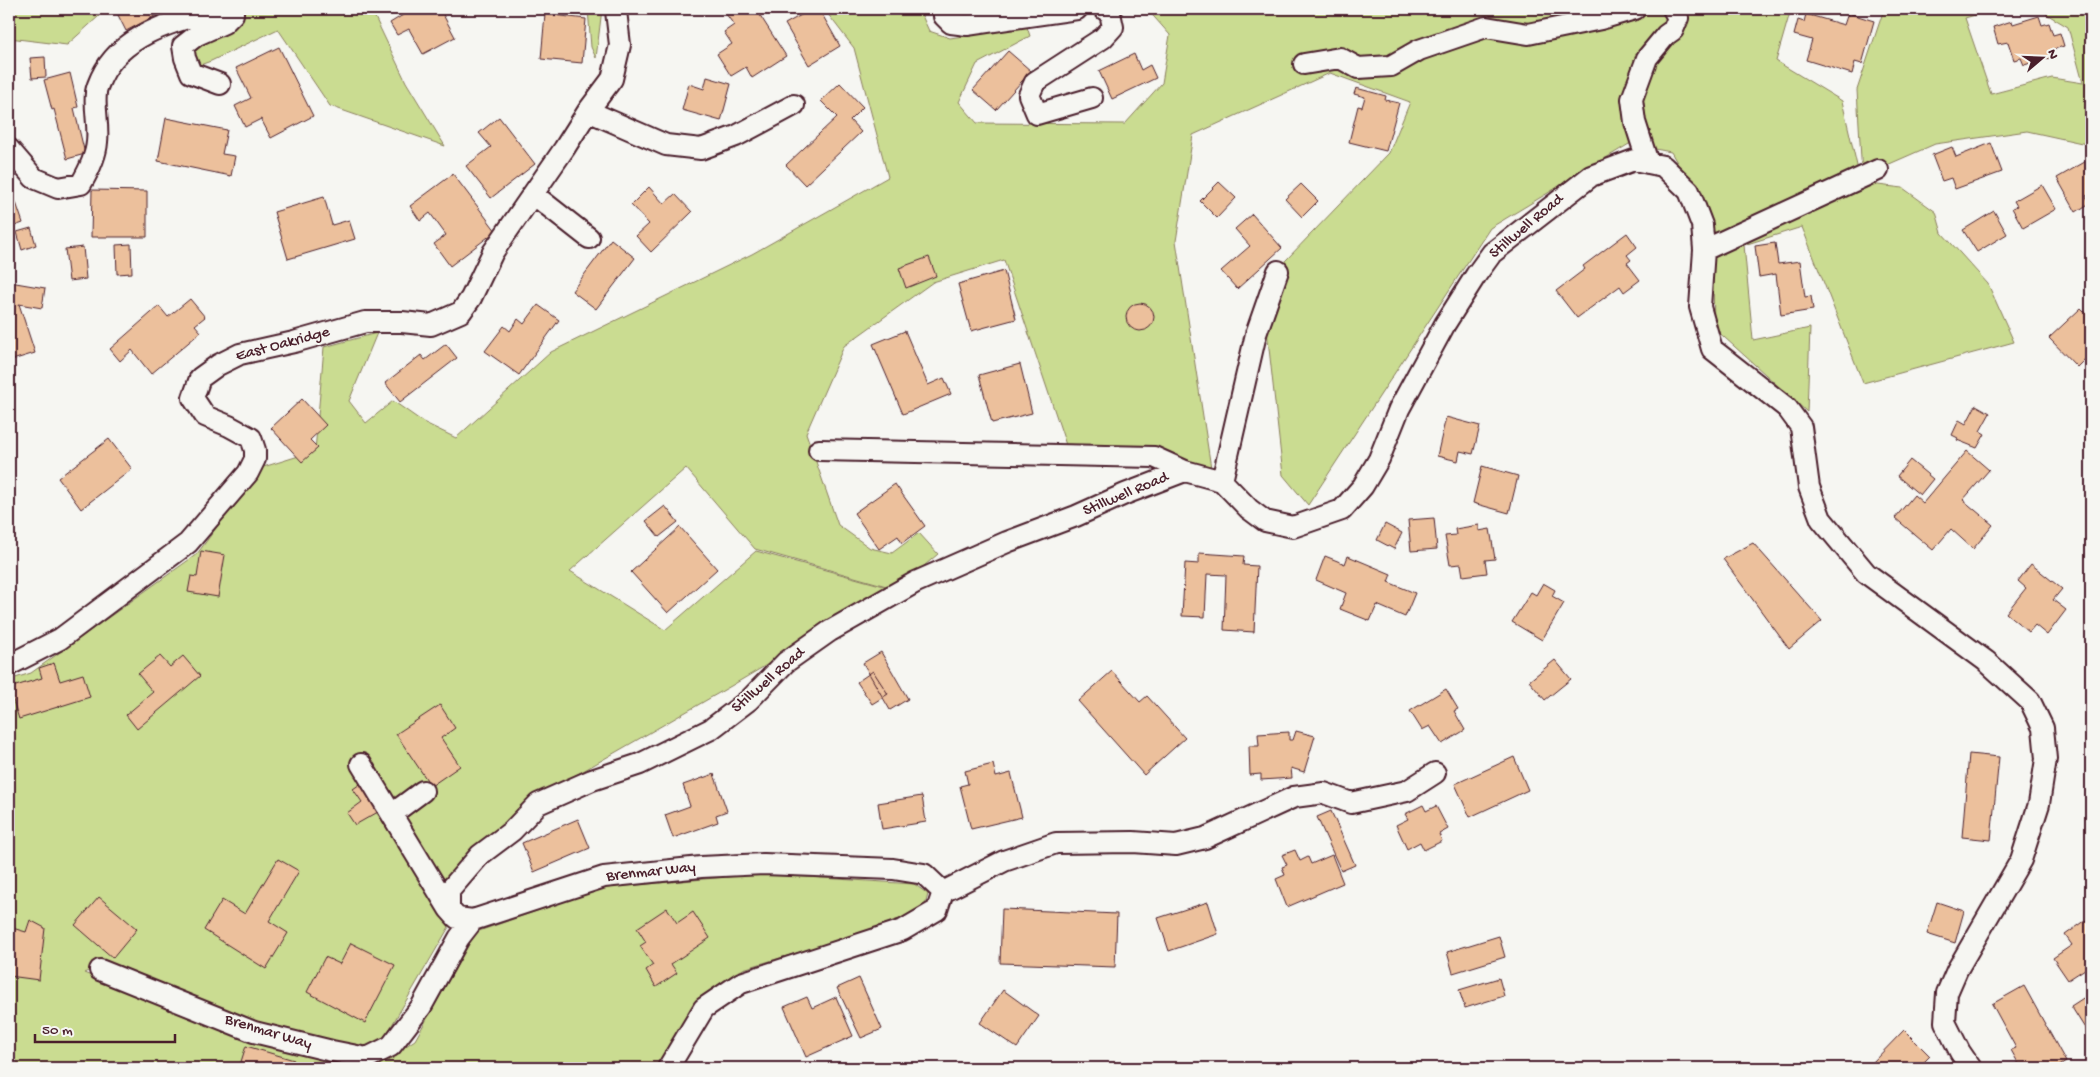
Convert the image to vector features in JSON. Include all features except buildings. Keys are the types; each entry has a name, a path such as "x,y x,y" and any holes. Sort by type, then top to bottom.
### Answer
{"street":[{"path":"9,148 34,178 58,188 81,184 90,169 98,142 96,90 106,67 119,52 145,34 179,19 218,9"},
{"path":"220,84 191,73 183,46 196,35 224,22 233,14 233,9"},
{"path":"945,9 944,16 951,23 967,25 1077,9"},
{"path":"1092,98 1037,114 1029,95 1035,82 1103,38 1113,27 1110,13 1104,9"},
{"path":"1304,64 1340,58 1358,68 1391,66 1419,50 1486,27 1528,34 1601,19 1636,9"},
{"path":"1648,163 1635,122 1632,99 1647,58 1666,35 1673,30 1678,18 1673,9"},
{"name":"East Oakridge","path":"9,665 60,639 188,543 248,473 255,459 255,450 251,438 205,416 193,398 200,378 218,365 240,354 294,342 365,322 402,322 431,325 461,312 471,298 493,252 588,111 612,79 620,45 617,10"},
{"path":"588,111 666,145 701,148 736,136 794,105"},
{"name":"Stillwell Road","path":"449,909 449,891 480,855 512,831 538,804 592,780 640,764 710,729 749,700 786,662 830,631 916,582 1007,542 1185,471 1222,481 1249,509 1265,521 1293,527 1342,510 1363,486 1378,459 1399,409 1445,324 1492,253 1592,176 1634,160 1663,166 1689,191 1702,225 1704,250 1700,307 1712,350 1787,408 1801,426 1809,487 1821,520 1866,573 1986,661 2030,701 2042,728 2046,759 2039,804 2021,860 1957,970 1947,993 1945,1022 1960,1052 1971,1068"},
{"path":"1704,250 1878,170"},
{"path":"533,194 589,238"},
{"path":"1222,481 1256,334 1278,271"},
{"path":"819,450 1154,457 1185,471"},
{"path":"362,764 449,909 457,918 473,920"},
{"path":"668,1068 704,1008 741,983 903,930 937,910 943,892 1004,861 1056,843 1133,842 1176,844 1205,838 1294,797 1324,793 1351,803 1407,791 1435,773"},
{"path":"392,814 423,791"},
{"name":"Brenmar Way","path":"100,970 254,1032 332,1052 367,1058 391,1046 421,1007 459,938 473,920 604,877 701,867 764,864 893,869 924,874 943,892"}],"green space":[{"path":"9,9 97,9 99,16 67,45 9,38"},
{"path":"241,9 371,9 406,82 445,146 330,106 278,29 200,65 194,54 202,41"},
{"path":"588,9 602,9 596,58 591,47"},
{"path":"824,9 919,9 929,31 950,38 1027,27 1030,36 977,64 959,102 977,123 1125,124 1162,83 1170,35 1147,9 1791,9 1776,61 1842,101 1861,183 1903,188 1936,212 1942,233 1988,284 2014,342 1863,383 1802,227 1744,245 1753,340 1810,328 1807,412 1714,328 1712,224 1671,152 1629,144 1490,228 1308,505 1283,475 1262,285 1389,153 1410,102 1330,73 1193,135 1176,241 1211,468 1067,448 1004,260 933,282 844,346 806,433 838,525 870,548 892,553 919,533 938,554 897,589 755,549 686,468 570,571 665,630 756,551 895,589 536,798 436,899 449,927 385,1037 363,1049 256,1021 102,964 84,973 265,1046 361,1068 9,1068 9,680 31,673 197,554 260,468 315,451 324,347 377,333 349,401 366,423 393,401 423,422 456,438 551,352 752,254 888,177 854,48"},
{"path":"1812,9 1995,9 1965,18 1991,94 2052,78 2083,83 2068,27 2038,9 2091,9 2091,145 2027,131 1935,144 1862,176 1857,90 1883,12"},
{"path":"760,874 914,884 928,894 925,906 901,922 743,969 701,1003 662,1068 372,1068 415,1040 476,932 603,888"}]}
